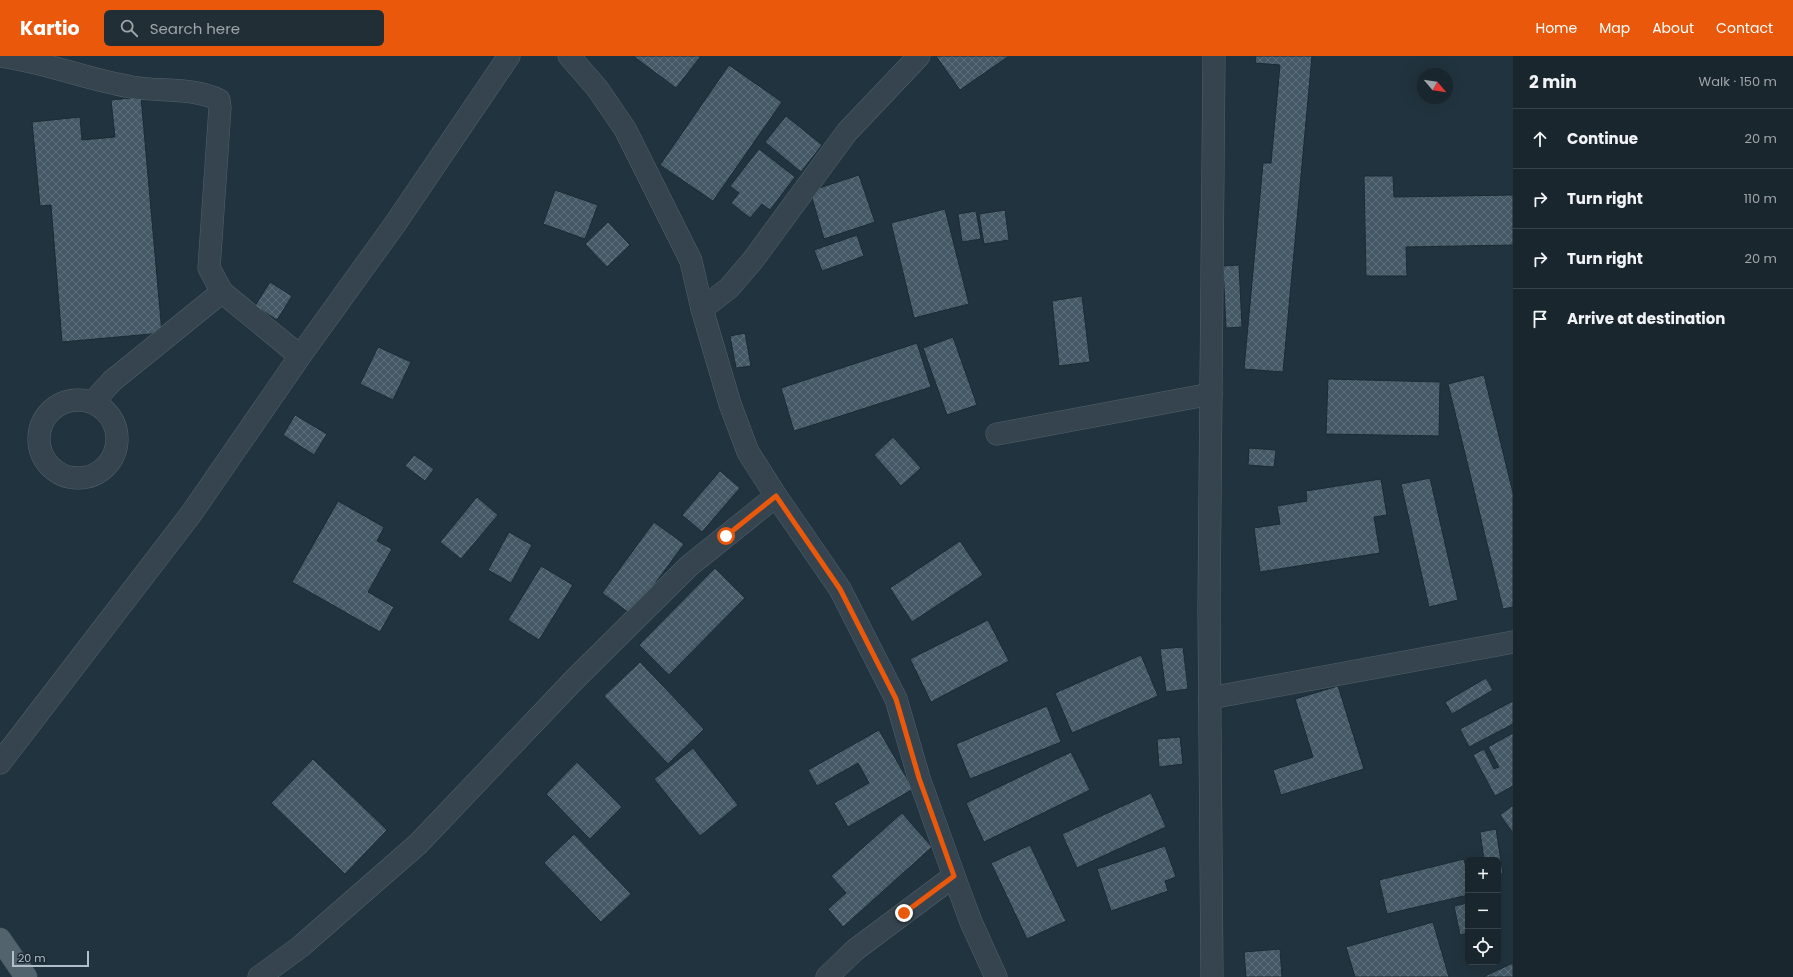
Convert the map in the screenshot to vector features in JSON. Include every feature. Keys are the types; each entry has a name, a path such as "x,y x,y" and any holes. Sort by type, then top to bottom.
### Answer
{"main road":[{"path":"0,939 26,977"}],"street":[{"path":"1,56 132,87 189,93 213,97 219,100 220,108 209,268 222,292 300,356"},
{"path":"0,763 191,514 300,356 395,224 509,56"},
{"path":"569,56 597,88 625,129 691,261 702,309 730,404 748,452 776,496 840,589 896,699 919,778 954,876 971,922 996,977"},
{"path":"702,309 729,288 753,260 847,132 919,56"},
{"path":"1212,977 1209,600 1214,56"},
{"path":"93,402 112,381 222,292"},
{"path":"997,434 1211,394"},
{"path":"259,977 300,947 418,844 574,680 689,566 776,496"},
{"path":"1210,698 1513,642"},
{"path":"826,977 855,950 954,876"}],"building":[{"path":"633,56 701,56 676,88"},
{"path":"936,56 1009,56 960,90"},
{"path":"1256,56 1312,56 1283,372 1244,369 1263,163 1271,163 1280,65 1255,63"},
{"path":"729,65 782,102 713,201 660,165"},
{"path":"141,97 162,333 62,342 51,205 40,206 32,122 80,117 82,140 115,137 111,100"},
{"path":"786,116 822,145 801,172 765,142"},
{"path":"759,149 795,177 770,210 762,204 750,218 731,203 739,193 730,186"},
{"path":"859,175 875,222 824,239 810,191"},
{"path":"1364,176 1393,176 1394,197 1513,195 1513,245 1406,247 1407,276 1366,276"},
{"path":"555,190 598,205 585,239 543,224"},
{"path":"945,209 969,304 914,318 891,223"},
{"path":"1005,210 1009,240 984,244 979,214"},
{"path":"976,211 981,239 962,242 958,214"},
{"path":"608,222 630,245 607,267 585,244"},
{"path":"857,235 864,256 822,271 814,250"},
{"path":"1239,265 1242,327 1226,328 1223,266"},
{"path":"270,282 292,296 277,320 255,306"},
{"path":"1082,296 1090,362 1059,366 1052,301"},
{"path":"745,333 751,366 736,368 730,336"},
{"path":"953,337 977,405 947,415 923,348"},
{"path":"917,343 931,387 794,431 781,388"},
{"path":"378,347 411,362 393,400 360,384"},
{"path":"1484,375 1513,493 1513,607 1503,609 1448,384"},
{"path":"1328,379 1440,382 1439,436 1326,434"},
{"path":"295,415 327,434 314,455 283,435"},
{"path":"893,437 921,468 901,486 874,455"},
{"path":"1249,448 1276,450 1274,467 1248,465"},
{"path":"414,455 434,469 425,481 405,466"},
{"path":"720,471 740,488 702,532 682,515"},
{"path":"1430,478 1458,600 1429,607 1401,484"},
{"path":"1381,479 1387,515 1374,517 1380,553 1260,572 1254,528 1280,524 1277,506 1307,501 1306,491"},
{"path":"477,497 498,515 461,559 440,542"},
{"path":"338,501 384,527 377,541 392,549 368,592 394,607 380,632 292,582"},
{"path":"654,522 684,544 632,615 602,593"},
{"path":"509,532 532,545 511,583 488,570"},
{"path":"960,541 983,575 912,622 890,588"},
{"path":"541,566 573,585 539,640 508,620"},
{"path":"715,568 745,598 669,675 639,645"},
{"path":"988,620 1009,661 931,702 910,659"},
{"path":"1183,647 1188,689 1166,692 1160,649"},
{"path":"1141,655 1158,696 1072,733 1055,693"},
{"path":"640,662 704,729 668,764 604,696"},
{"path":"1486,678 1493,690 1452,714 1445,702"},
{"path":"1338,686 1364,769 1281,795 1273,770 1313,757 1295,699"},
{"path":"1513,701 1513,724 1469,747 1460,729"},
{"path":"1047,706 1061,742 970,779 956,744"},
{"path":"879,730 913,789 848,827 834,803 869,783 858,763 817,786 808,770"},
{"path":"1513,733 1513,786 1495,796 1473,755 1484,749 1494,769 1499,767 1488,747"},
{"path":"1180,737 1183,764 1159,767 1157,739"},
{"path":"693,748 738,805 700,836 654,779"},
{"path":"1071,752 1090,790 984,842 966,803"},
{"path":"313,759 387,830 345,874 271,803"},
{"path":"577,762 622,807 590,839 546,794"},
{"path":"1151,793 1166,827 1077,868 1062,834"},
{"path":"1512,806 1513,807 1513,833 1500,815"},
{"path":"902,813 932,847 843,927 828,909 846,893 831,876"},
{"path":"1496,829 1500,857 1484,857 1480,832"},
{"path":"574,834 631,894 601,922 544,863"},
{"path":"1030,845 1066,921 1027,939 991,863"},
{"path":"1165,846 1176,877 1165,881 1168,891 1111,911 1097,869"},
{"path":"1464,859 1465,864 1465,896 1387,914 1379,880"},
{"path":"1501,861 1503,874 1501,874"},
{"path":"1465,904 1465,934 1460,935 1454,906"},
{"path":"1433,922 1449,977 1355,977 1346,947"},
{"path":"1280,949 1282,977 1246,977 1244,952"},
{"path":"1513,963 1513,977 1483,977"}],"route":[{"path":"726,536 776,496 840,589 896,699 919,778 954,876 904,913"}]}
